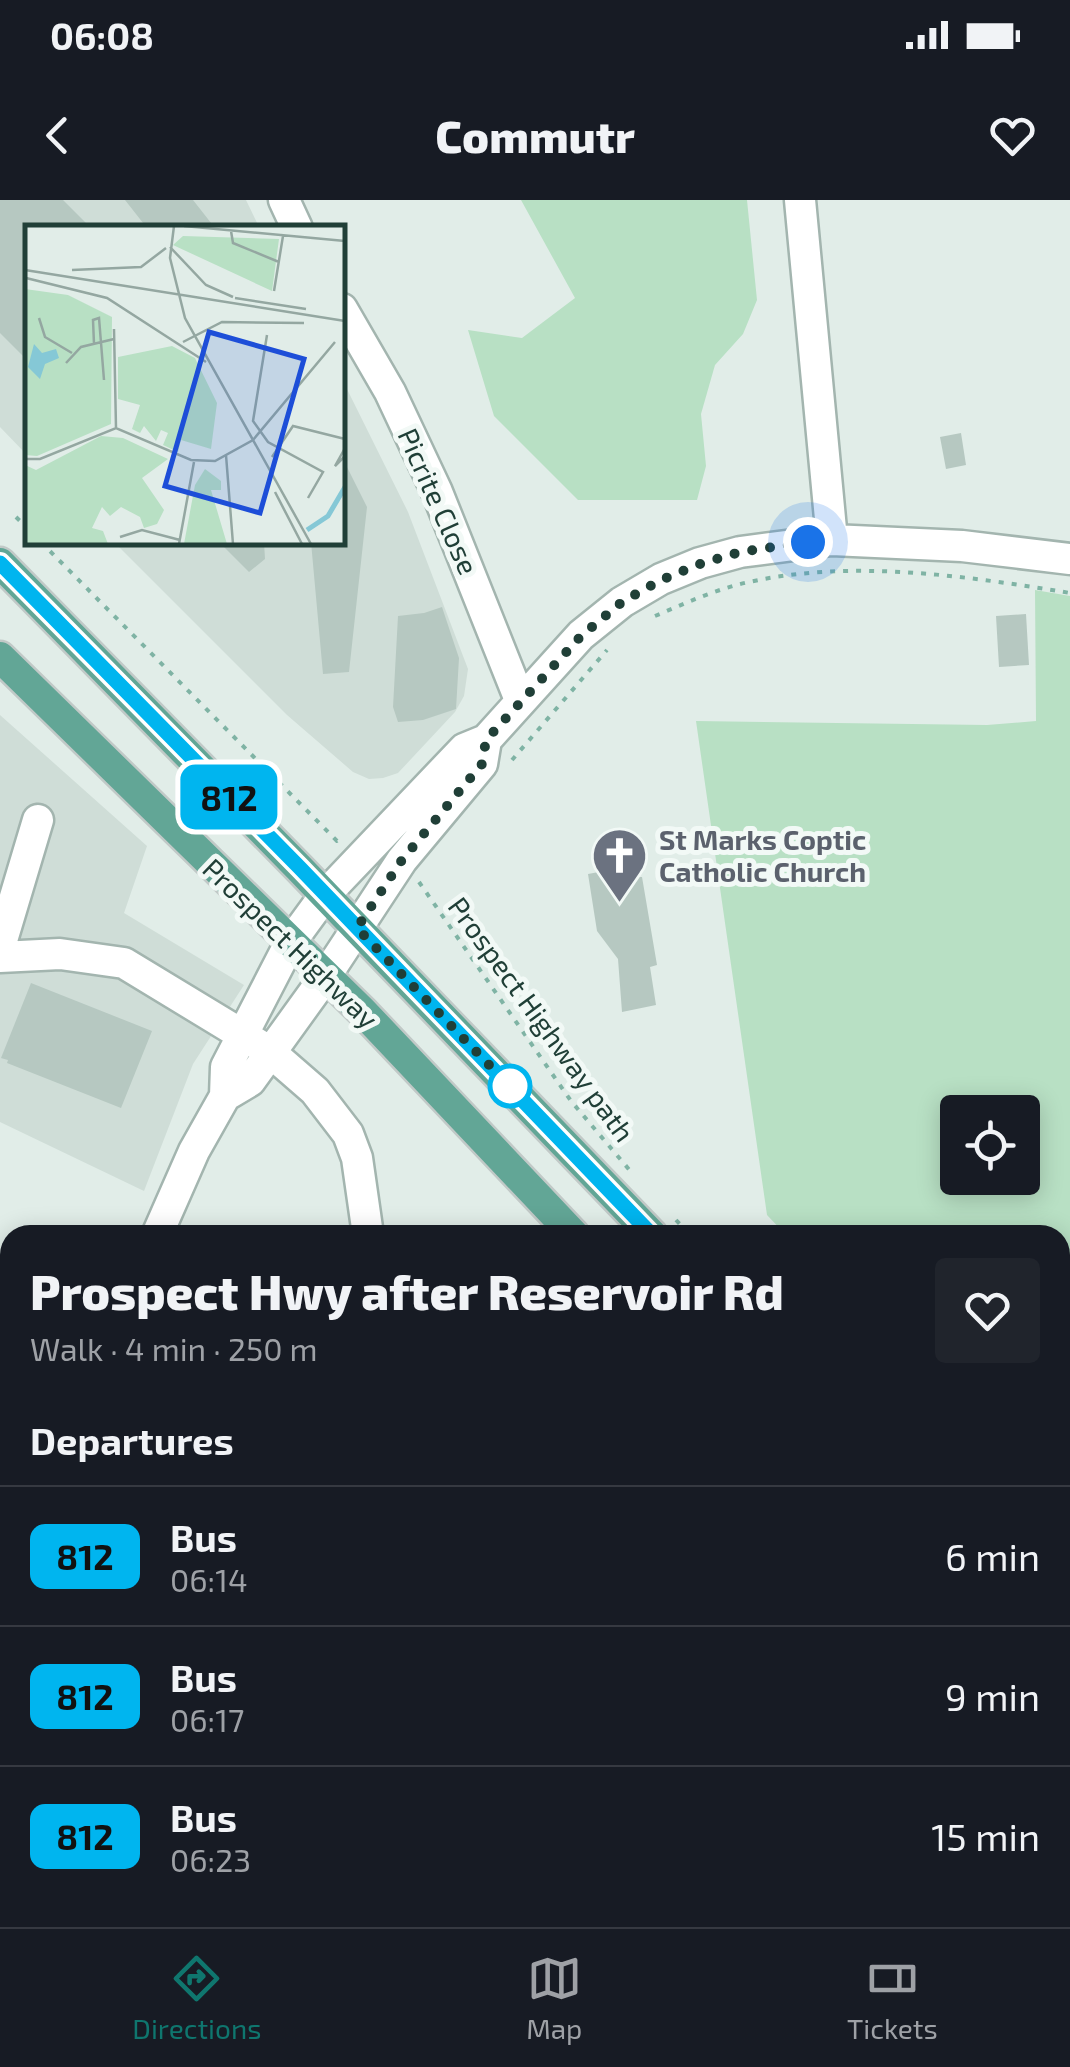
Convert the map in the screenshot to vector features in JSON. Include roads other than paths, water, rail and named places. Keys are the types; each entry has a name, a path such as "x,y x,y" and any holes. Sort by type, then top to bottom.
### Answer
{"main road":[{"name":"Prospect Highway","path":"0,563 357,928 659,1222"},
{"name":"Prospect Highway","path":"0,657 363,1012 565,1225"}],"street":[{"path":"284,200 296,225"},
{"path":"800,200 832,540"},
{"name":"Picrite Close","path":"345,314 390,392 437,492 520,700"},
{"path":"161,1225 224,1096 226,1067 290,943 325,895 464,750 486,740 581,636 622,602 661,580 740,552 832,540 962,546 1070,558"},
{"path":"224,1096 250,1081 402,860 482,764 486,740"},
{"path":"0,947 38,820"},
{"path":"0,956 60,954 124,963 269,1051 315,1091 348,1134 357,1158 367,1225"}],"place":[{"name":"St Marks Coptic Catholic Church","path":"620,904"}]}
